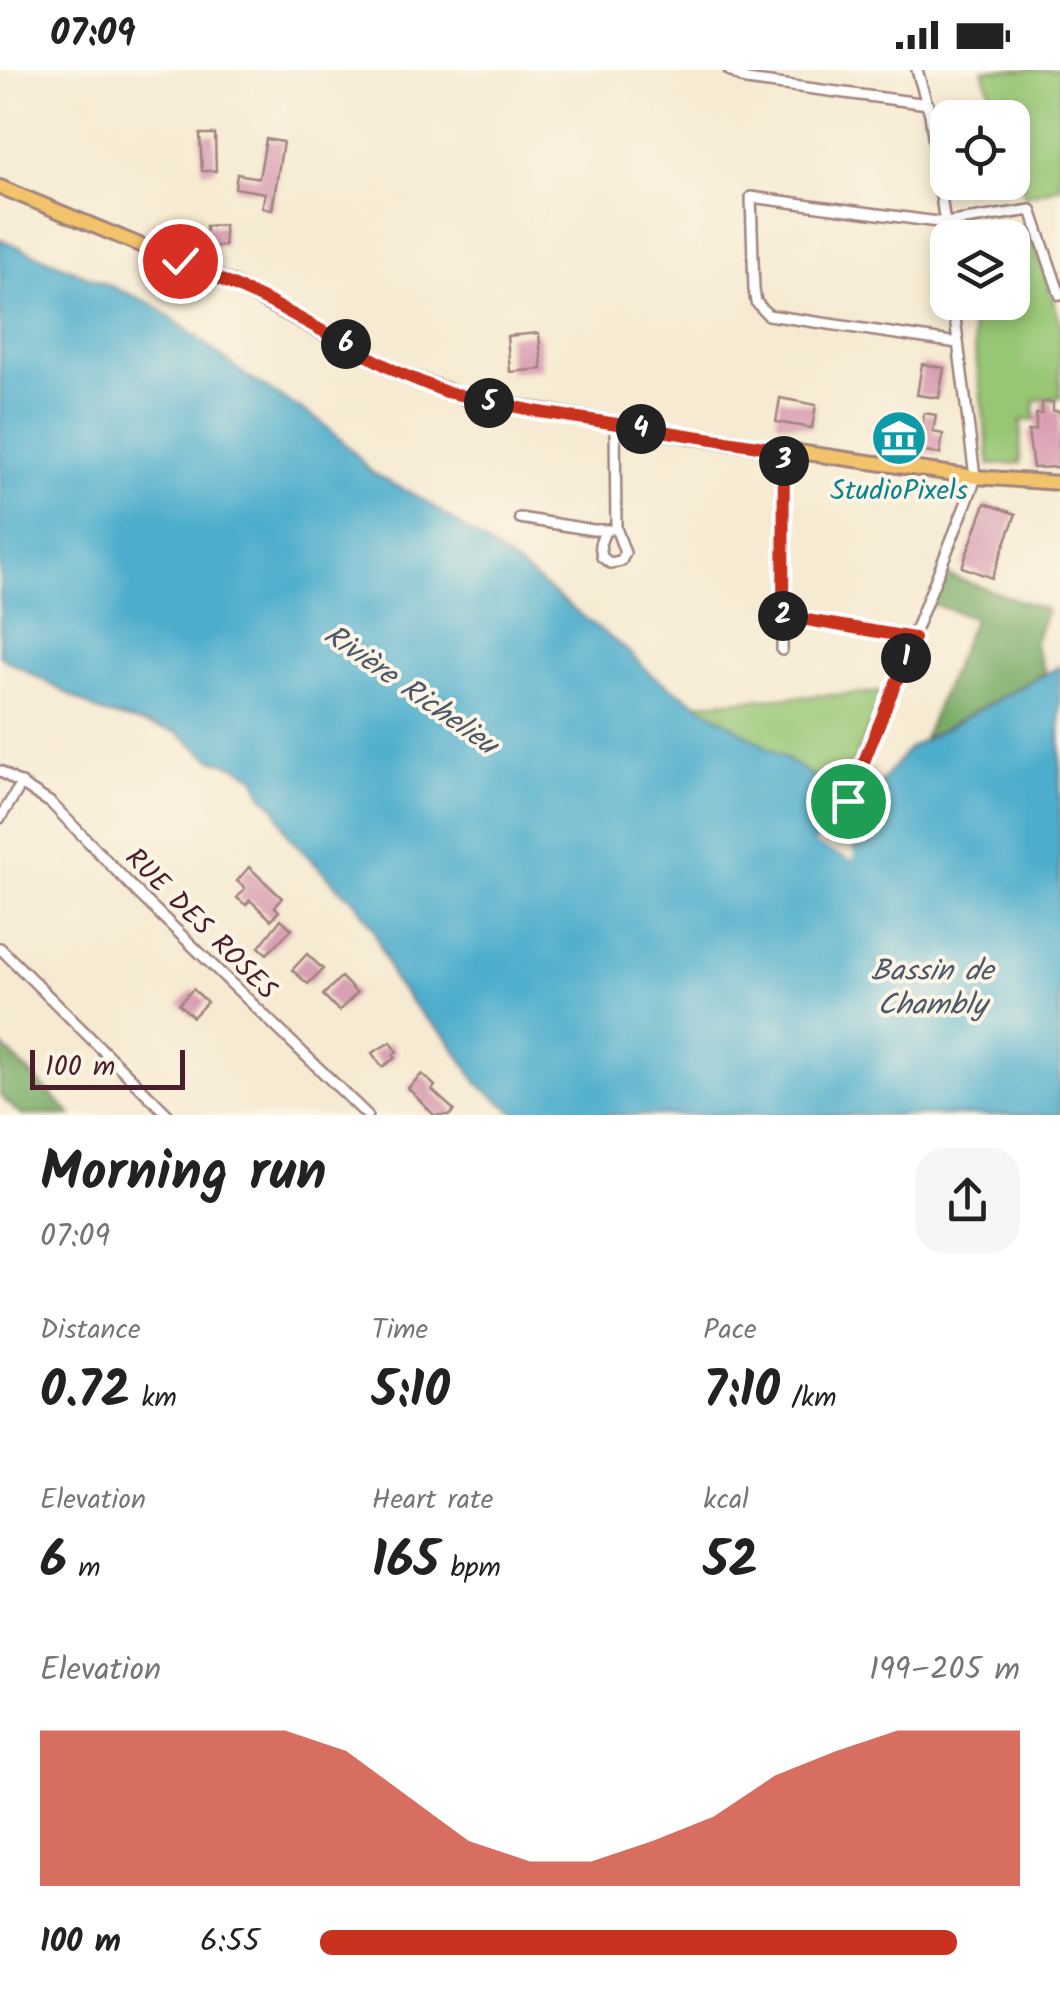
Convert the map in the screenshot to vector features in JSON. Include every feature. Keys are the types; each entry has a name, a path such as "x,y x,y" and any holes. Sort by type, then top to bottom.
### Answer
{"main road":[{"path":"0,188 229,282 420,382 496,405 976,477 1060,483"}],"street":[{"path":"729,70 746,80 928,104"},
{"path":"917,70 928,104 944,220"},
{"path":"930,222 756,196 749,202 754,290 761,310 777,318 958,343"},
{"path":"970,220 1031,210 1060,296"},
{"path":"848,801 976,477 956,320"},
{"path":"604,531 602,557 610,563 621,562 626,553 616,528 615,425"},
{"path":"782,650 784,450"},
{"path":"520,518 604,531 616,528"},
{"path":"783,616 914,638"},
{"name":"RUE DES ROSES","path":"0,770 51,803 366,1115"},
{"path":"0,818 22,783"},
{"path":"0,948 168,1115"}],"green space":[{"path":"983,70 1060,70 1060,187 1030,195 1030,100 993,100"},
{"path":"1030,230 1060,321 1060,398 1035,400 1034,420 1021,421 1020,463 990,465 971,320 1030,320"},
{"path":"944,574 1047,610 1034,643 1045,672 923,740 974,618 932,604"},
{"path":"884,692 840,793 696,703"},
{"path":"0,1044 72,1115 21,1115 0,1096"}],"water":[{"path":"0,239 153,304 245,375 320,421 371,472 422,499 514,563 630,653 650,674 840,793 818,818 824,824 815,843 852,860 852,851 871,809 868,806 879,785 908,749 1060,666 1060,1115 518,1115 479,1085 446,1036 422,1015 394,981 373,928 354,899 289,837 256,778 211,759 177,732 102,713 0,656"}],"pier":[{"path":"840,793 845,795 825,818 829,825 821,841 847,852 865,811 863,804 872,809 852,850 853,860 815,844 824,824 818,819"}],"building":[{"path":"200,134 215,134 216,171 202,171"},
{"path":"266,139 283,142 272,210 262,208 265,193 235,188 237,174 259,178"},
{"path":"224,225 225,246 207,247 206,226"},
{"path":"539,333 542,369 510,372 507,336"},
{"path":"922,364 944,368 939,398 917,395"},
{"path":"780,398 816,405 812,428 776,422"},
{"path":"1042,402 1053,402 1053,411 1060,411 1058,467 1033,468 1028,431 1036,430 1036,414 1042,414"},
{"path":"924,413 936,415 933,432 943,434 940,454 905,449 904,454 886,452 890,425 922,428"},
{"path":"985,503 1016,514 992,578 962,567"},
{"path":"249,867 282,898 275,907 279,911 271,920 250,900 246,905 237,898 245,888 237,881"},
{"path":"281,919 292,929 267,954 259,947"},
{"path":"307,954 323,969 308,984 292,970"},
{"path":"341,977 357,993 339,1011 323,995"},
{"path":"193,989 207,1002 193,1017 179,1004"},
{"path":"391,1042 397,1052 395,1058 382,1067 372,1053"},
{"path":"422,1074 435,1086 432,1090 454,1110 450,1115 434,1115 408,1088"}],"place":[{"name":"StudioPixels","path":"899,438"}],"route":[{"path":"180,261 270,302 397,372 446,392 496,405 784,450 783,616 914,638 848,801"}],"water label":[{"name":"Rivière Richelieu","path":"411,689"},
{"name":"Bassin de Chambly","path":"932,987"}]}
